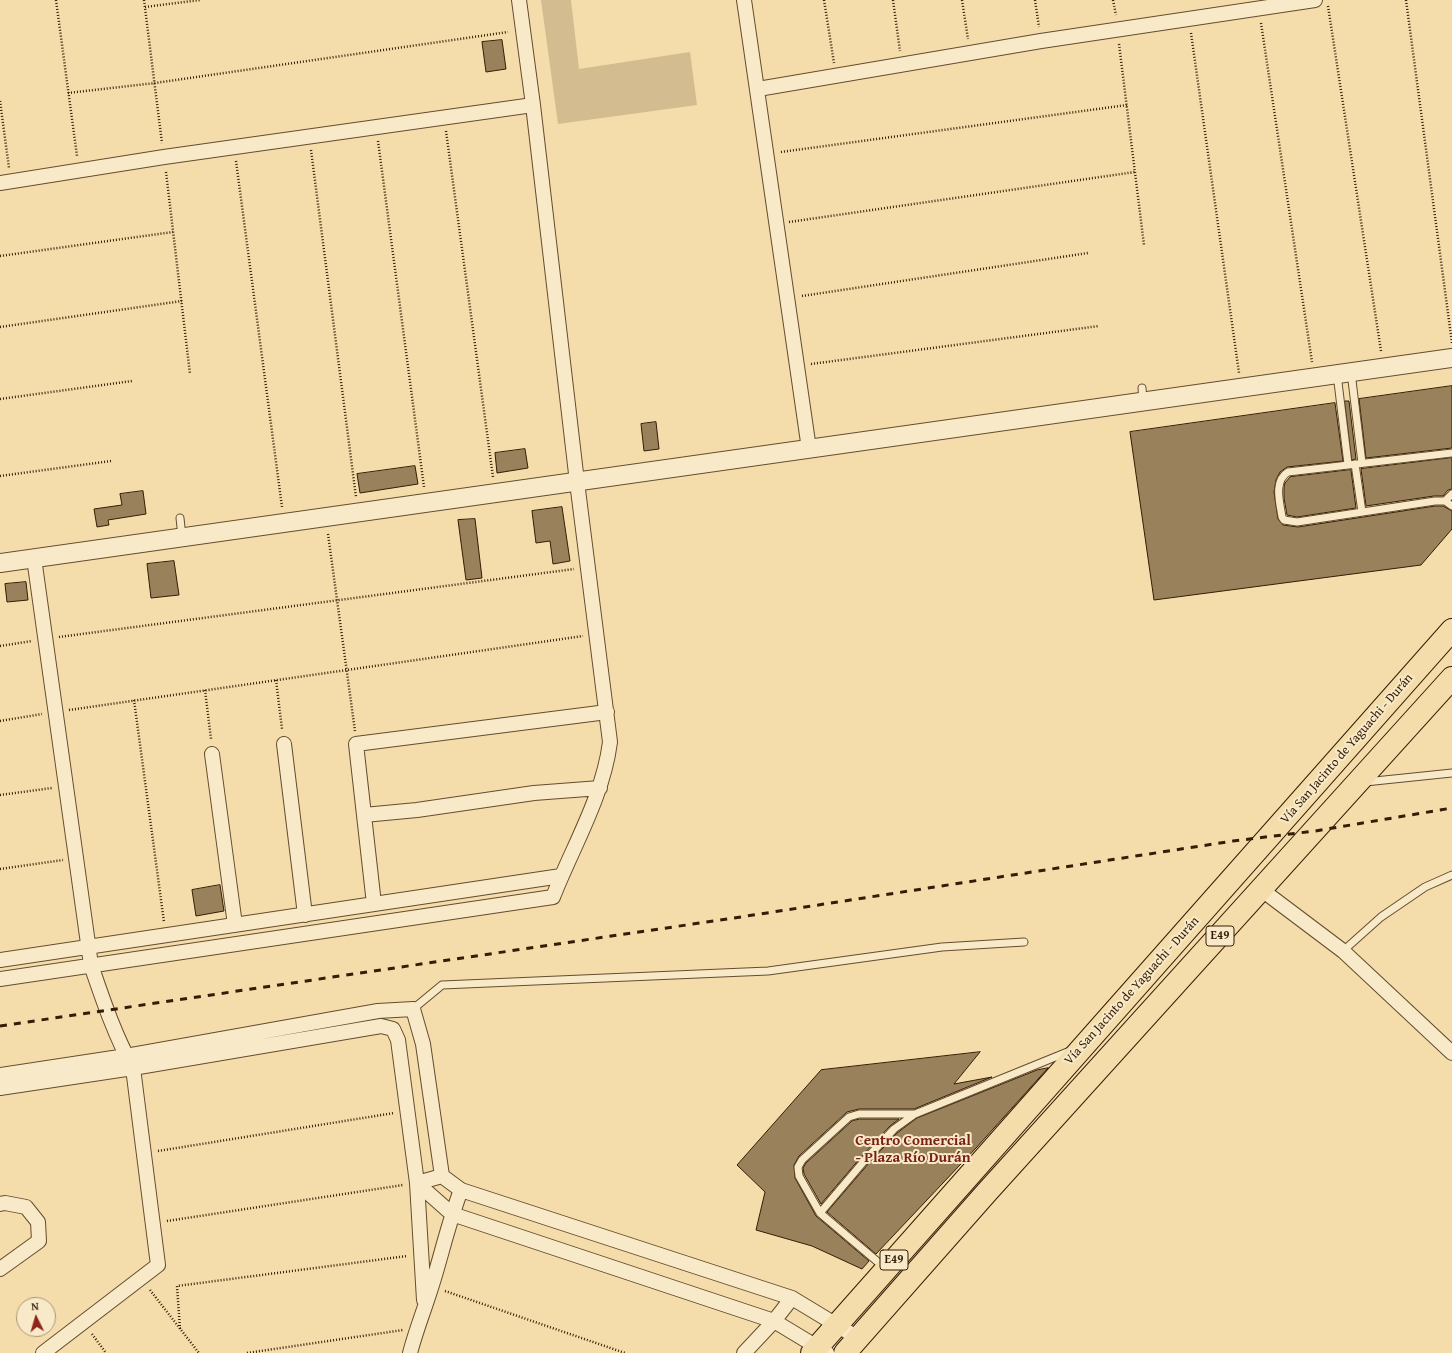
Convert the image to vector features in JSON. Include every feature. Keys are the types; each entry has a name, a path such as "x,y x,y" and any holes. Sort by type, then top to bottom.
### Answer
{"main road":[{"name":"Vía San Jacinto de Yaguachi - Durán","path":"819,1351 837,1324 1452,630"},
{"name":"E49","path":"851,1345 987,1192 1262,890 1452,678"}],"street":[{"path":"0,979 554,897 561,876 600,788 610,742 519,0"},
{"path":"744,0 758,88 809,449"},
{"path":"758,88 1041,41 1315,0"},
{"path":"5,182 164,156 533,105"},
{"path":"0,563 809,449 1143,395 1242,388 1452,358"},
{"path":"34,558 91,965 106,1010 126,1056 133,1068 158,1266 43,1353"},
{"path":"374,904 356,744 607,712"},
{"path":"284,744 305,915"},
{"path":"212,754 235,925"},
{"path":"364,815 417,810 534,793 600,788"},
{"path":"0,960 561,876"},
{"path":"1262,890 1343,951 1452,1053"},
{"path":"0,1075 126,1056 378,1011 413,1009 423,1044 442,1176 461,1190 792,1298 837,1324 851,1345"},
{"path":"0,1088 133,1068 381,1026 393,1029 398,1040 417,1183 424,1304"},
{"path":"417,1183 442,1176"},
{"path":"417,1183 452,1214 774,1321 819,1351"},
{"path":"410,1353 452,1214 461,1190"},
{"path":"0,1204 5,1203 26,1207 38,1222 39,1241 0,1269"},
{"path":"744,1353 774,1321 792,1298"}],"lane":[{"path":"1344,373 1362,512"},
{"path":"1344,373 1355,464"},
{"path":"1452,452 1288,472 1284,475 1278,486 1282,517 1287,522 1297,522 1445,501 1452,494"},
{"path":"1445,501 1452,506"},
{"path":"180,518 182,538"},
{"path":"1358,782 1452,773"},
{"path":"1343,951 1381,917 1425,887 1452,875"},
{"path":"413,1009 442,985 768,971 942,947 1024,942"},
{"path":"820,1213 865,1160 894,1130 915,1114 1083,1046"},
{"path":"886,1269 820,1213 800,1176 798,1167 802,1160 849,1117 860,1114 915,1114"}],"path":[{"path":"56,0 78,170"},
{"path":"144,0 190,374"},
{"path":"145,7 200,0"},
{"path":"824,0 836,75"},
{"path":"893,0 902,65"},
{"path":"962,0 970,53"},
{"path":"1035,0 1041,41"},
{"path":"1327,0 1384,368"},
{"path":"1406,0 1452,346"},
{"path":"1259,8 1314,378"},
{"path":"1189,19 1242,388"},
{"path":"1118,29 1144,245"},
{"path":"68,93 154,83 523,30"},
{"path":"0,101 5,182"},
{"path":"767,154 1127,105"},
{"path":"444,117 495,494"},
{"path":"376,127 426,503"},
{"path":"309,136 358,513"},
{"path":"234,147 285,523"},
{"path":"777,224 1135,172"},
{"path":"0,256 173,232"},
{"path":"787,298 1088,253"},
{"path":"0,327 182,301"},
{"path":"797,366 1099,326"},
{"path":"0,399 132,381"},
{"path":"0,476 111,461"},
{"path":"326,517 356,744"},
{"path":"0,646 588,568"},
{"path":"0,721 134,700 597,634"},
{"path":"276,680 284,744"},
{"path":"205,690 212,754"},
{"path":"134,700 166,936"},
{"path":"0,795 66,786"},
{"path":"0,869 76,859"},
{"path":"144,1153 407,1110"},
{"path":"153,1224 417,1183"},
{"path":"180,1329 177,1286 421,1254"},
{"path":"141,1278 199,1353"},
{"path":"431,1286 625,1353"},
{"path":"83,1322 106,1353"},
{"path":"247,1353 417,1328"}],"shaded area":[{"path":"541,0 571,0 579,69 690,52 697,105 558,124"}],"building":[{"path":"502,40 506,69 486,72 482,42"},
{"path":"1452,386 1452,448 1366,458 1359,399"},
{"path":"1345,401 1349,401 1356,459 1352,460"},
{"path":"1335,403 1343,461 1287,467 1280,472 1276,480 1274,492 1278,519 1283,525 1298,527 1443,506 1452,511 1452,529 1421,565 1154,600 1130,432"},
{"path":"656,422 659,449 644,451 641,424"},
{"path":"525,449 528,468 497,473 495,453"},
{"path":"1452,458 1452,489 1448,490 1443,496 1366,506 1361,469"},
{"path":"415,466 418,484 360,493 357,474"},
{"path":"1351,470 1356,508 1297,517 1287,515 1284,487 1285,483 1290,477"},
{"path":"143,491 146,514 108,520 109,525 97,527 94,509 122,505 120,494"},
{"path":"562,507 570,561 553,564 550,541 536,543 532,511"},
{"path":"475,519 482,578 466,580 458,520"},
{"path":"174,561 179,595 151,598 147,564"},
{"path":"26,582 28,600 7,602 5,584"},
{"path":"220,885 224,911 196,916 192,890"},
{"path":"980,1052 954,1084 992,1077 914,1109 859,1109 847,1112 799,1156 794,1165 795,1178 816,1216 869,1261 862,1269 812,1246 756,1230 765,1192 737,1165 821,1070"},
{"path":"1048,1068 976,1148 876,1254 827,1212 897,1133 917,1118 1037,1070"},
{"path":"860,1119 899,1119 890,1126 861,1157 821,1204 804,1174 803,1168 806,1163 852,1121"}],"railway":[{"path":"0,1026 734,918 1233,841 1315,831 1452,808"}],"district":[{"name":"Centro Comercial - Plaza Río Durán","path":"913,1150"}]}
